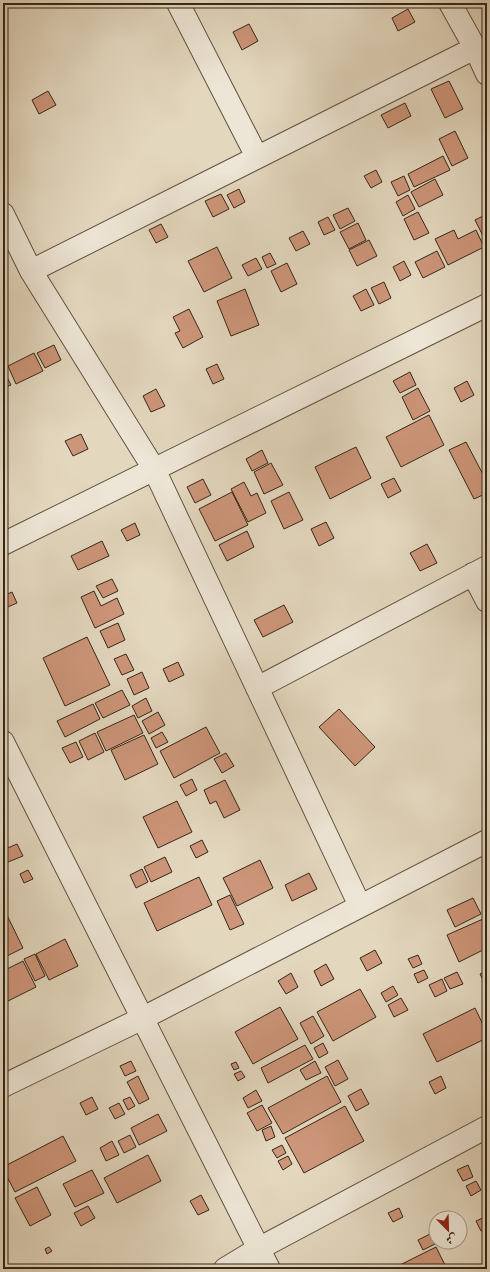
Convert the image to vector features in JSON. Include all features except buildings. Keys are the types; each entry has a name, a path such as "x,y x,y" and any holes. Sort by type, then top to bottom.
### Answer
{"street":[{"path":"178,3 257,157"},
{"path":"450,3 475,48 487,74"},
{"path":"31,271 475,48"},
{"path":"3,214 31,271 154,469 360,906"},
{"path":"3,544 487,305"},
{"path":"257,688 480,571 487,601"},
{"path":"3,742 269,1269"},
{"path":"3,1086 143,1018 487,841"},
{"path":"225,1269 258,1249 487,1127"}]}
